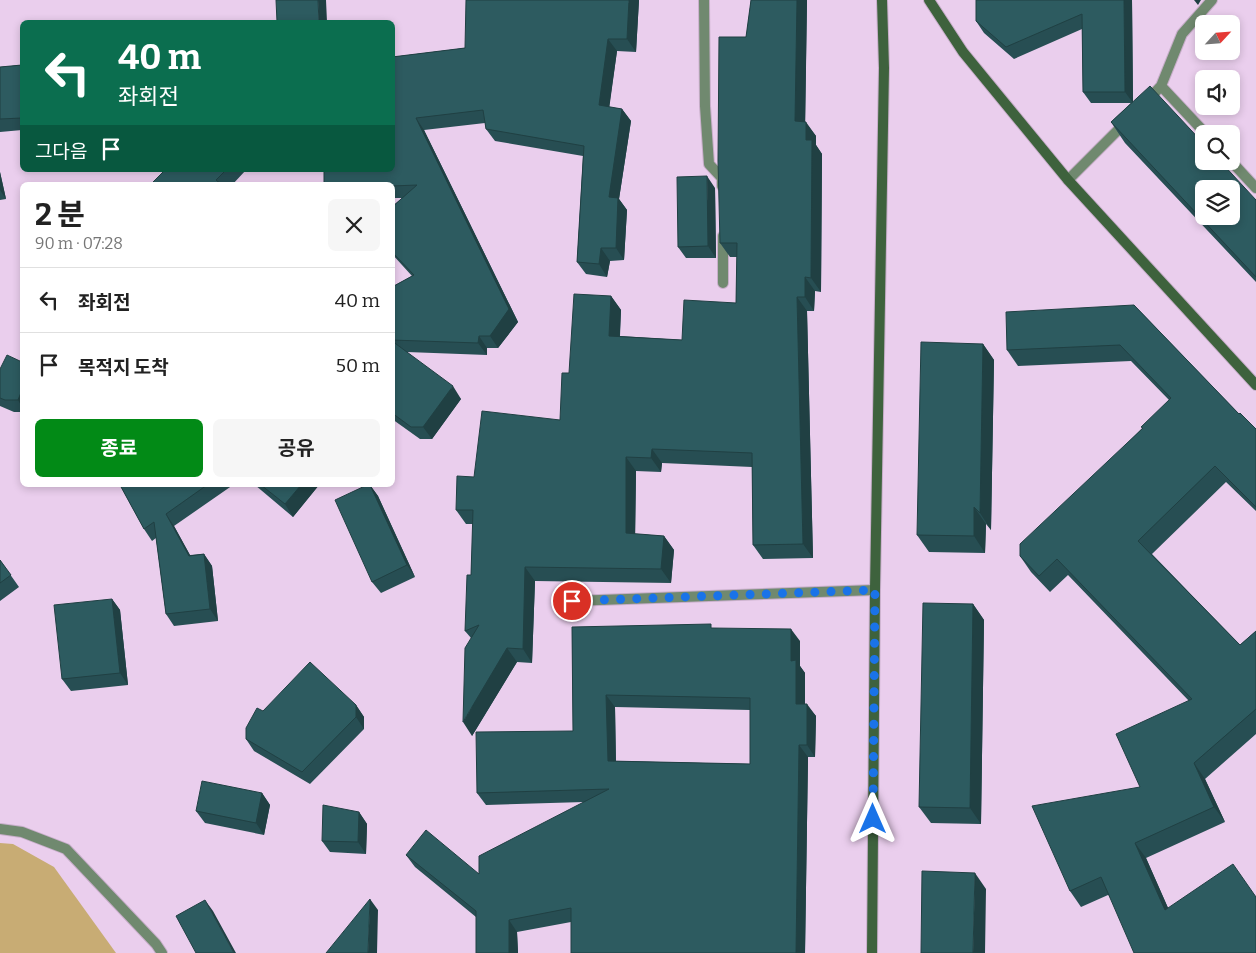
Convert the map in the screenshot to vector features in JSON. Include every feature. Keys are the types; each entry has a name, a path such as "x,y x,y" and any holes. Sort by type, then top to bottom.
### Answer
{"street":[{"path":"704,0 705,106 709,164 722,178 722,197"},
{"path":"872,953 875,590 884,68 882,0"},
{"path":"928,0 962,52 1068,180 1256,385"},
{"path":"1068,180 1161,86 1182,34 1212,0"},
{"path":"1161,86 1198,125"},
{"path":"1239,170 1256,188"},
{"path":"723,226 723,283"},
{"path":"572,601 875,590"},
{"path":"0,829 22,832 66,849 156,944 162,953"}],"shaded area":[{"path":"0,843 13,844 54,867 116,953 0,953"}],"building":[{"path":"276,0 318,0 319,20 277,20"},
{"path":"466,0 629,0 627,39 608,39 599,105 622,109 609,197 618,198 616,248 601,248 599,264 577,262 584,146 486,129 483,110 416,118 509,309 490,336 479,336 478,343 395,340 395,285 414,275 395,255 395,204 417,185 395,186 395,182 324,182 324,172 395,172 395,57 465,48"},
{"path":"751,0 797,0 795,121 806,122 806,140 812,140 811,278 805,277 805,297 797,297 803,544 753,545 752,453 652,449 651,458 626,457 626,533 664,536 661,569 525,567 523,649 507,648 463,722 465,648 479,625 465,631 467,575 471,575 473,510 456,510 457,476 474,477 482,411 560,420 562,373 569,373 574,294 611,296 609,336 682,340 684,300 736,303 737,243 720,243 718,161 719,37 746,37"},
{"path":"976,0 1124,0 1125,92 1083,92 1082,14 1006,47 976,21"},
{"path":"20,65 20,118 0,119 0,67"},
{"path":"1150,86 1195,134 1195,170 1228,170 1238,180 1195,180 1195,212 1111,122"},
{"path":"163,172 224,172 216,180 218,182 153,182"},
{"path":"707,176 708,246 678,247 677,177"},
{"path":"1240,183 1256,200 1256,277 1207,225 1240,225"},
{"path":"1134,305 1239,414 1256,429 1256,507 1215,466 1138,541 1240,645 1256,631 1256,709 1194,763 1214,807 1135,843 1165,910 1233,864 1256,897 1256,953 1134,953 1101,877 1070,891 1032,806 1140,787 1116,734 1192,699 1057,559 1039,576 1020,556 1020,544 1143,428 1141,427 1171,398 1120,345 1007,350 1006,312"},
{"path":"921,342 983,344 980,513 974,507 974,536 917,535"},
{"path":"395,343 453,386 423,427 411,427 395,415"},
{"path":"7,355 20,361 20,395 18,400 0,398 0,369"},
{"path":"121,487 204,487 166,514 189,556 204,554 210,609 166,614 154,522 144,529"},
{"path":"264,487 299,487 285,504"},
{"path":"363,487 371,487 407,565 372,582 335,500"},
{"path":"0,560 11,575 0,583"},
{"path":"112,599 120,673 62,679 54,605"},
{"path":"923,603 973,604 970,808 919,807"},
{"path":"711,624 711,628 791,629 791,661 796,660 796,704 807,704 807,745 799,745 796,953 571,953 571,908 509,920 509,953 476,953 476,911 406,855 426,830 479,874 479,856 609,789 477,793 476,732 573,731 572,627","holes":["606,695 750,698 750,764 608,761"]},
{"path":"310,662 356,705 356,717 302,772 246,739 246,728 257,708 263,711"},
{"path":"202,781 262,793 256,823 196,811"},
{"path":"323,805 359,812 358,842 322,841"},
{"path":"922,871 975,873 973,953 921,953"},
{"path":"370,899 368,953 326,953"},
{"path":"205,900 234,953 196,953 176,916"}],"route":[{"path":"572,601 875,590 873,819"}]}
